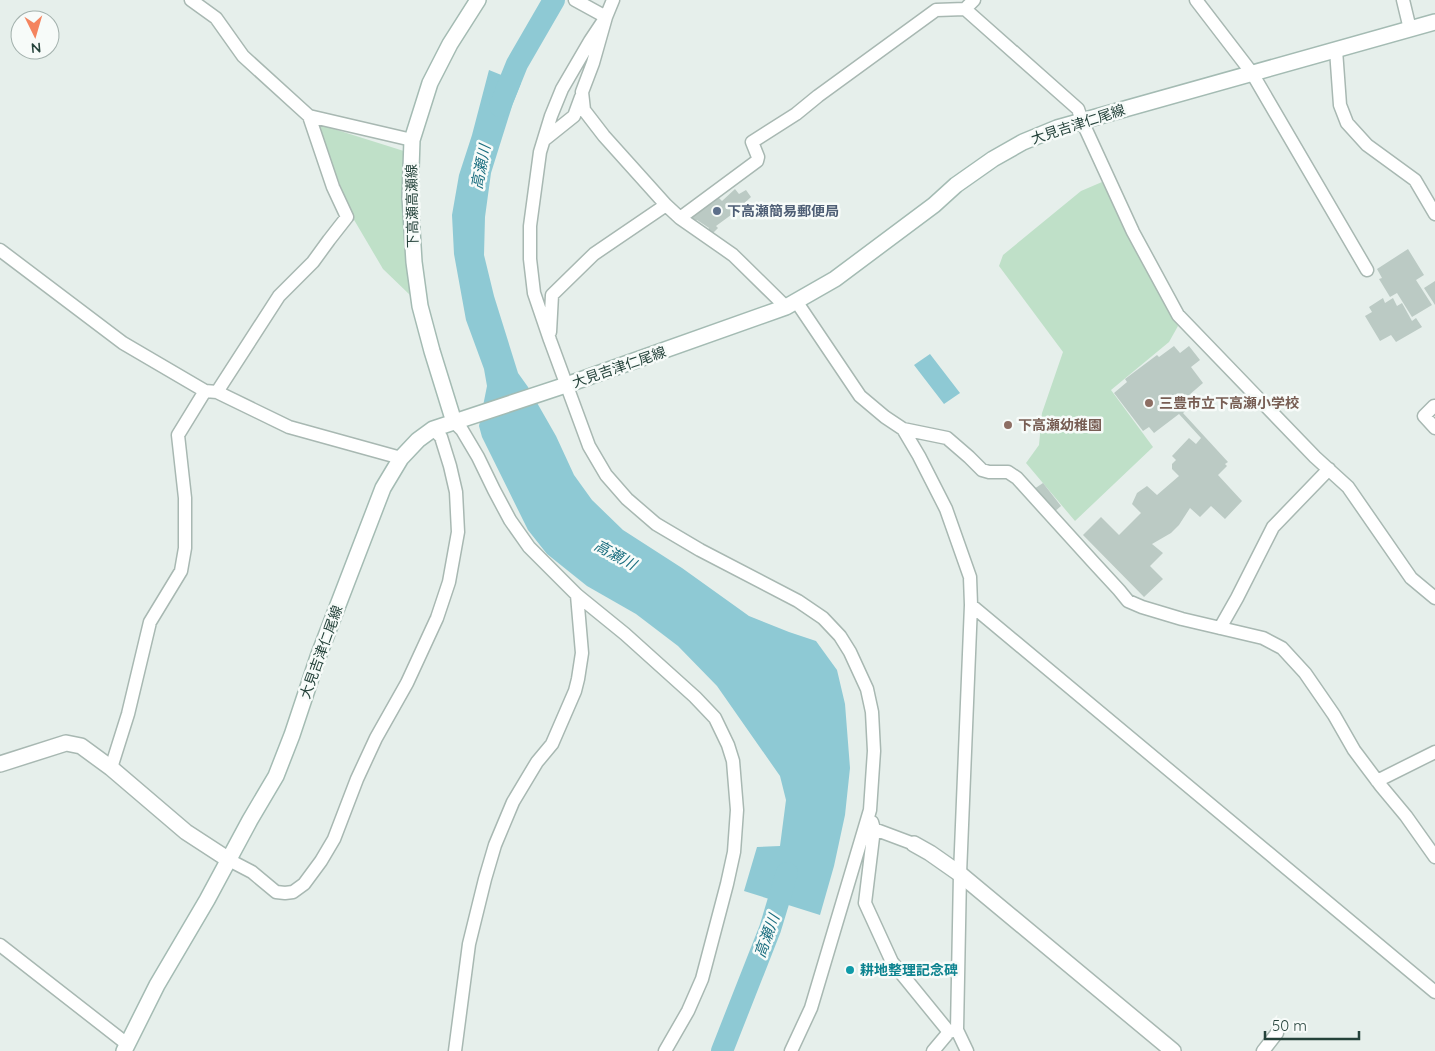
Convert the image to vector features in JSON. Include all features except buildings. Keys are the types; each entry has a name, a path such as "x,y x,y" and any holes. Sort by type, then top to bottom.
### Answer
{"main road":[{"name":"下高瀬高瀬線","path":"454,422 420,306 414,262 411,206 412,140 430,83 450,44 478,0"},
{"name":"大見吉津仁尾線","path":"126,1047 157,986 276,776 370,518 383,488 401,458 418,440 433,429 566,386 791,304 835,279 934,205 956,185 993,159 1034,136 1435,22"},
{"path":"0,764 66,743 81,746 111,768 186,832 230,860"},
{"path":"914,844 960,874 1172,1051"}],"street":[{"path":"111,768 128,714 150,622 181,571 185,548 185,498 178,435 279,296 313,262 347,217 333,187 309,116 243,56 216,18 192,0"},
{"path":"576,0 606,17"},
{"path":"544,140 574,116 613,0"},
{"path":"927,0 936,10"},
{"path":"1196,0 1252,73 1367,270"},
{"path":"1403,0 1410,29"},
{"path":"680,218 757,161 758,157 752,142 796,114 936,10 970,5 1078,109 1132,232 1178,315 1315,457 1348,487 1411,578 1434,596"},
{"path":"606,17 562,89 551,116 540,152 530,226 530,259 534,293 566,386 589,446 606,475 627,499 656,524 700,550 798,601 823,618 840,636 860,673 867,689 872,712 874,751 870,810 811,1008 791,1051"},
{"path":"1336,50 1340,105 1347,123 1367,145 1415,180 1435,214"},
{"path":"582,92 584,110 604,136 666,205 680,218 733,255 791,304 860,396 886,418 902,429 947,438 982,470 1008,472 1017,478 1128,601 1182,619 1263,638 1282,648 1305,673 1334,715 1354,750 1406,816 1435,858"},
{"path":"309,116 412,140"},
{"path":"550,340 552,295 594,254 666,205"},
{"path":"0,250 123,343 211,392 289,427 401,458"},
{"path":"1434,406 1424,416 1435,428"},
{"path":"454,422 462,430 506,513 529,547 577,595 625,634 694,697 715,718 728,745 733,761 737,810 734,852 702,979 688,1011 665,1051"},
{"path":"230,860 252,872 276,892 293,892 304,884 334,839 376,738 408,683 437,618 449,582 458,532 456,492 450,466 441,438 433,429"},
{"path":"902,429 919,456 946,510 970,577 971,605 953,1031 934,1051"},
{"path":"1220,628 1273,527 1329,470"},
{"path":"455,1051 469,944 495,845 513,802 537,762 552,744 575,692 582,653 577,595"},
{"path":"971,605 1435,992"},
{"path":"1377,780 1435,752"},
{"path":"870,810 874,829 865,903 892,962 953,1031 967,1051"},
{"path":"874,829 914,844"},
{"path":"0,945 126,1047"},
{"path":"1263,1051 1277,1033"}],"green space":[{"path":"318,124 407,152 406,216 410,295 383,269 350,213"},
{"path":"1102,182 1178,326 1169,342 1111,390 1153,447 1075,521 1026,463 1039,445 1042,413 1063,352 999,266 1003,255 1081,191"}],"water":[{"path":"489,70 521,83 491,173 485,217 484,255 494,296 518,373 556,436 574,475 592,500 623,530 682,568 749,616 816,641 837,670 845,704 850,768 845,815 834,866 820,915 744,891 757,847 780,846 786,800 780,776 717,686 678,646 636,614 587,586 547,554 528,530 482,437 479,426 487,386 484,369 466,320 454,254 452,215 459,175 472,135"},
{"path":"930,354 960,393 944,404 914,365"}],"waterway":[{"name":"高瀬川","path":"500,106 517,64 554,0"},
{"name":"高瀬川","path":"722,1051 770,929 787,873"}],"place":[{"name":"下高瀬簡易郵便局","path":"717,211"},
{"name":"三豊市立下高瀬小学校","path":"1149,403"},
{"name":"下高瀬幼稚園","path":"1008,425"},
{"name":"耕地整理記念碑","path":"850,970"}]}
